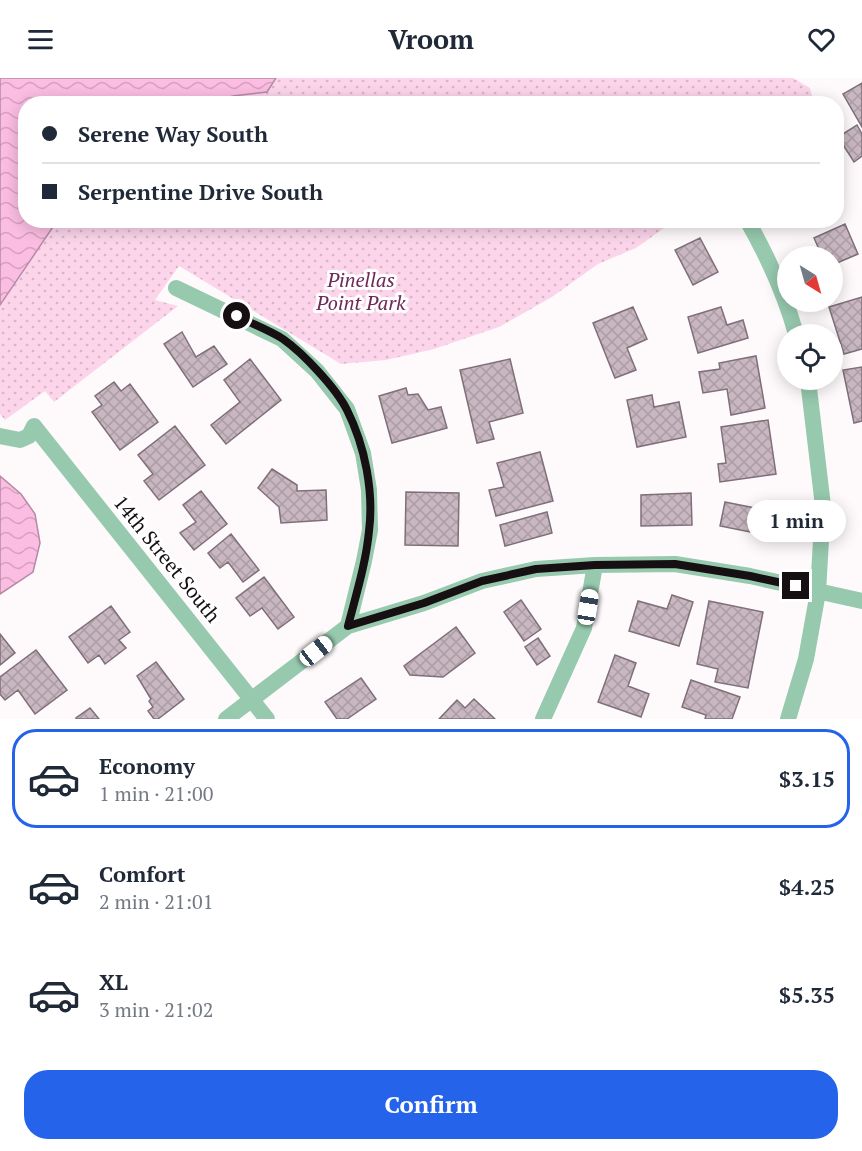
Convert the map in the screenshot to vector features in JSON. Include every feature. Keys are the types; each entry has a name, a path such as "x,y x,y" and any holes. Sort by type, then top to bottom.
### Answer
{"street":[{"path":"752,228 787,305 793,324"},
{"path":"176,288 282,339 317,370 346,409 363,453 369,490 370,530 348,626"},
{"path":"788,719 806,659 818,592 824,506 809,390"},
{"name":"14th Street South","path":"0,436 20,440 29,436 34,426 267,719"},
{"path":"226,719 348,626 424,603 482,581 536,569 595,565 675,564 750,576 862,601"},
{"path":"543,719 584,628 595,565"}],"green space":[{"path":"276,78 793,78 810,88 812,96 233,96 267,92"},
{"name":"Pinellas Point Park","path":"52,228 664,228 636,248 598,264 552,297 499,327 434,349 386,360 341,364 179,266 155,300 178,306 54,402 45,391 5,420 0,414 0,305"}],"water":[{"path":"0,78 276,78 267,92 233,96 18,96 18,228 52,228 0,305"},
{"path":"0,476 21,494 35,514 40,543 33,572 0,594"}],"building":[{"path":"862,83 862,127 843,94"},
{"path":"857,125 862,134 862,156 854,162 844,146 844,133"},
{"path":"845,224 858,254 843,260 843,246 818,246 814,238 836,228 844,228"},
{"path":"700,238 718,272 693,285 675,250"},
{"path":"862,297 862,349 844,354 843,324 834,324 831,312 843,312 843,303"},
{"path":"633,307 647,339 627,348 636,370 615,378 593,323"},
{"path":"721,307 727,325 743,320 748,338 698,353 688,317"},
{"path":"182,332 196,357 214,346 227,364 193,387 164,344"},
{"path":"756,356 765,408 731,415 727,389 703,393 699,372 720,369 719,363"},
{"path":"250,359 281,400 226,444 211,425 240,402 224,380"},
{"path":"510,359 523,413 489,422 494,439 477,443 460,370"},
{"path":"862,367 862,421 854,423 843,370"},
{"path":"114,382 121,391 130,384 158,422 120,450 92,412 102,405 95,396"},
{"path":"406,388 408,395 418,394 428,410 441,407 447,428 392,443 379,396"},
{"path":"652,395 654,407 679,402 686,437 637,447 627,400"},
{"path":"768,420 776,474 720,482 718,464 726,463 721,427"},
{"path":"175,426 205,465 159,500 144,481 153,474 138,455"},
{"path":"540,452 553,501 496,516 489,490 504,487 497,463"},
{"path":"272,469 297,485 297,491 326,490 327,520 281,523 279,507 258,488"},
{"path":"201,491 227,524 194,550 180,533 196,522 183,505"},
{"path":"406,492 459,493 458,546 405,545"},
{"path":"691,493 692,525 641,526 641,495"},
{"path":"725,502 780,513 775,537 720,526"},
{"path":"547,512 552,533 505,546 500,525"},
{"path":"231,534 259,570 243,582 228,562 220,568 208,553"},
{"path":"264,577 294,617 278,629 262,608 250,616 236,598"},
{"path":"672,595 693,602 679,646 629,631 638,601 667,609"},
{"path":"521,600 541,629 524,641 504,612"},
{"path":"709,601 763,612 748,688 715,682 718,669 697,664"},
{"path":"111,606 130,632 119,640 126,648 105,664 99,655 88,663 69,637"},
{"path":"456,627 475,653 443,677 410,675 404,666"},
{"path":"0,634 15,653 0,665"},
{"path":"538,638 550,656 537,665 525,647"},
{"path":"36,650 67,690 35,714 18,690 5,700 0,694 0,677"},
{"path":"615,655 636,663 628,686 649,694 641,717 598,702"},
{"path":"156,662 184,699 158,719 154,719 148,711 153,707 149,701 151,699 137,676"},
{"path":"361,678 376,699 347,719 337,719 325,702"},
{"path":"691,680 740,697 732,719 705,719 706,715 682,707"},
{"path":"474,699 495,719 439,719 457,700 465,708"},
{"path":"90,708 99,719 76,719 76,718"}],"route":[{"path":"237,316 282,339 317,370 346,409 363,453 369,490 370,530 348,626 424,603 482,581 536,569 595,565 675,564 796,586"}]}
